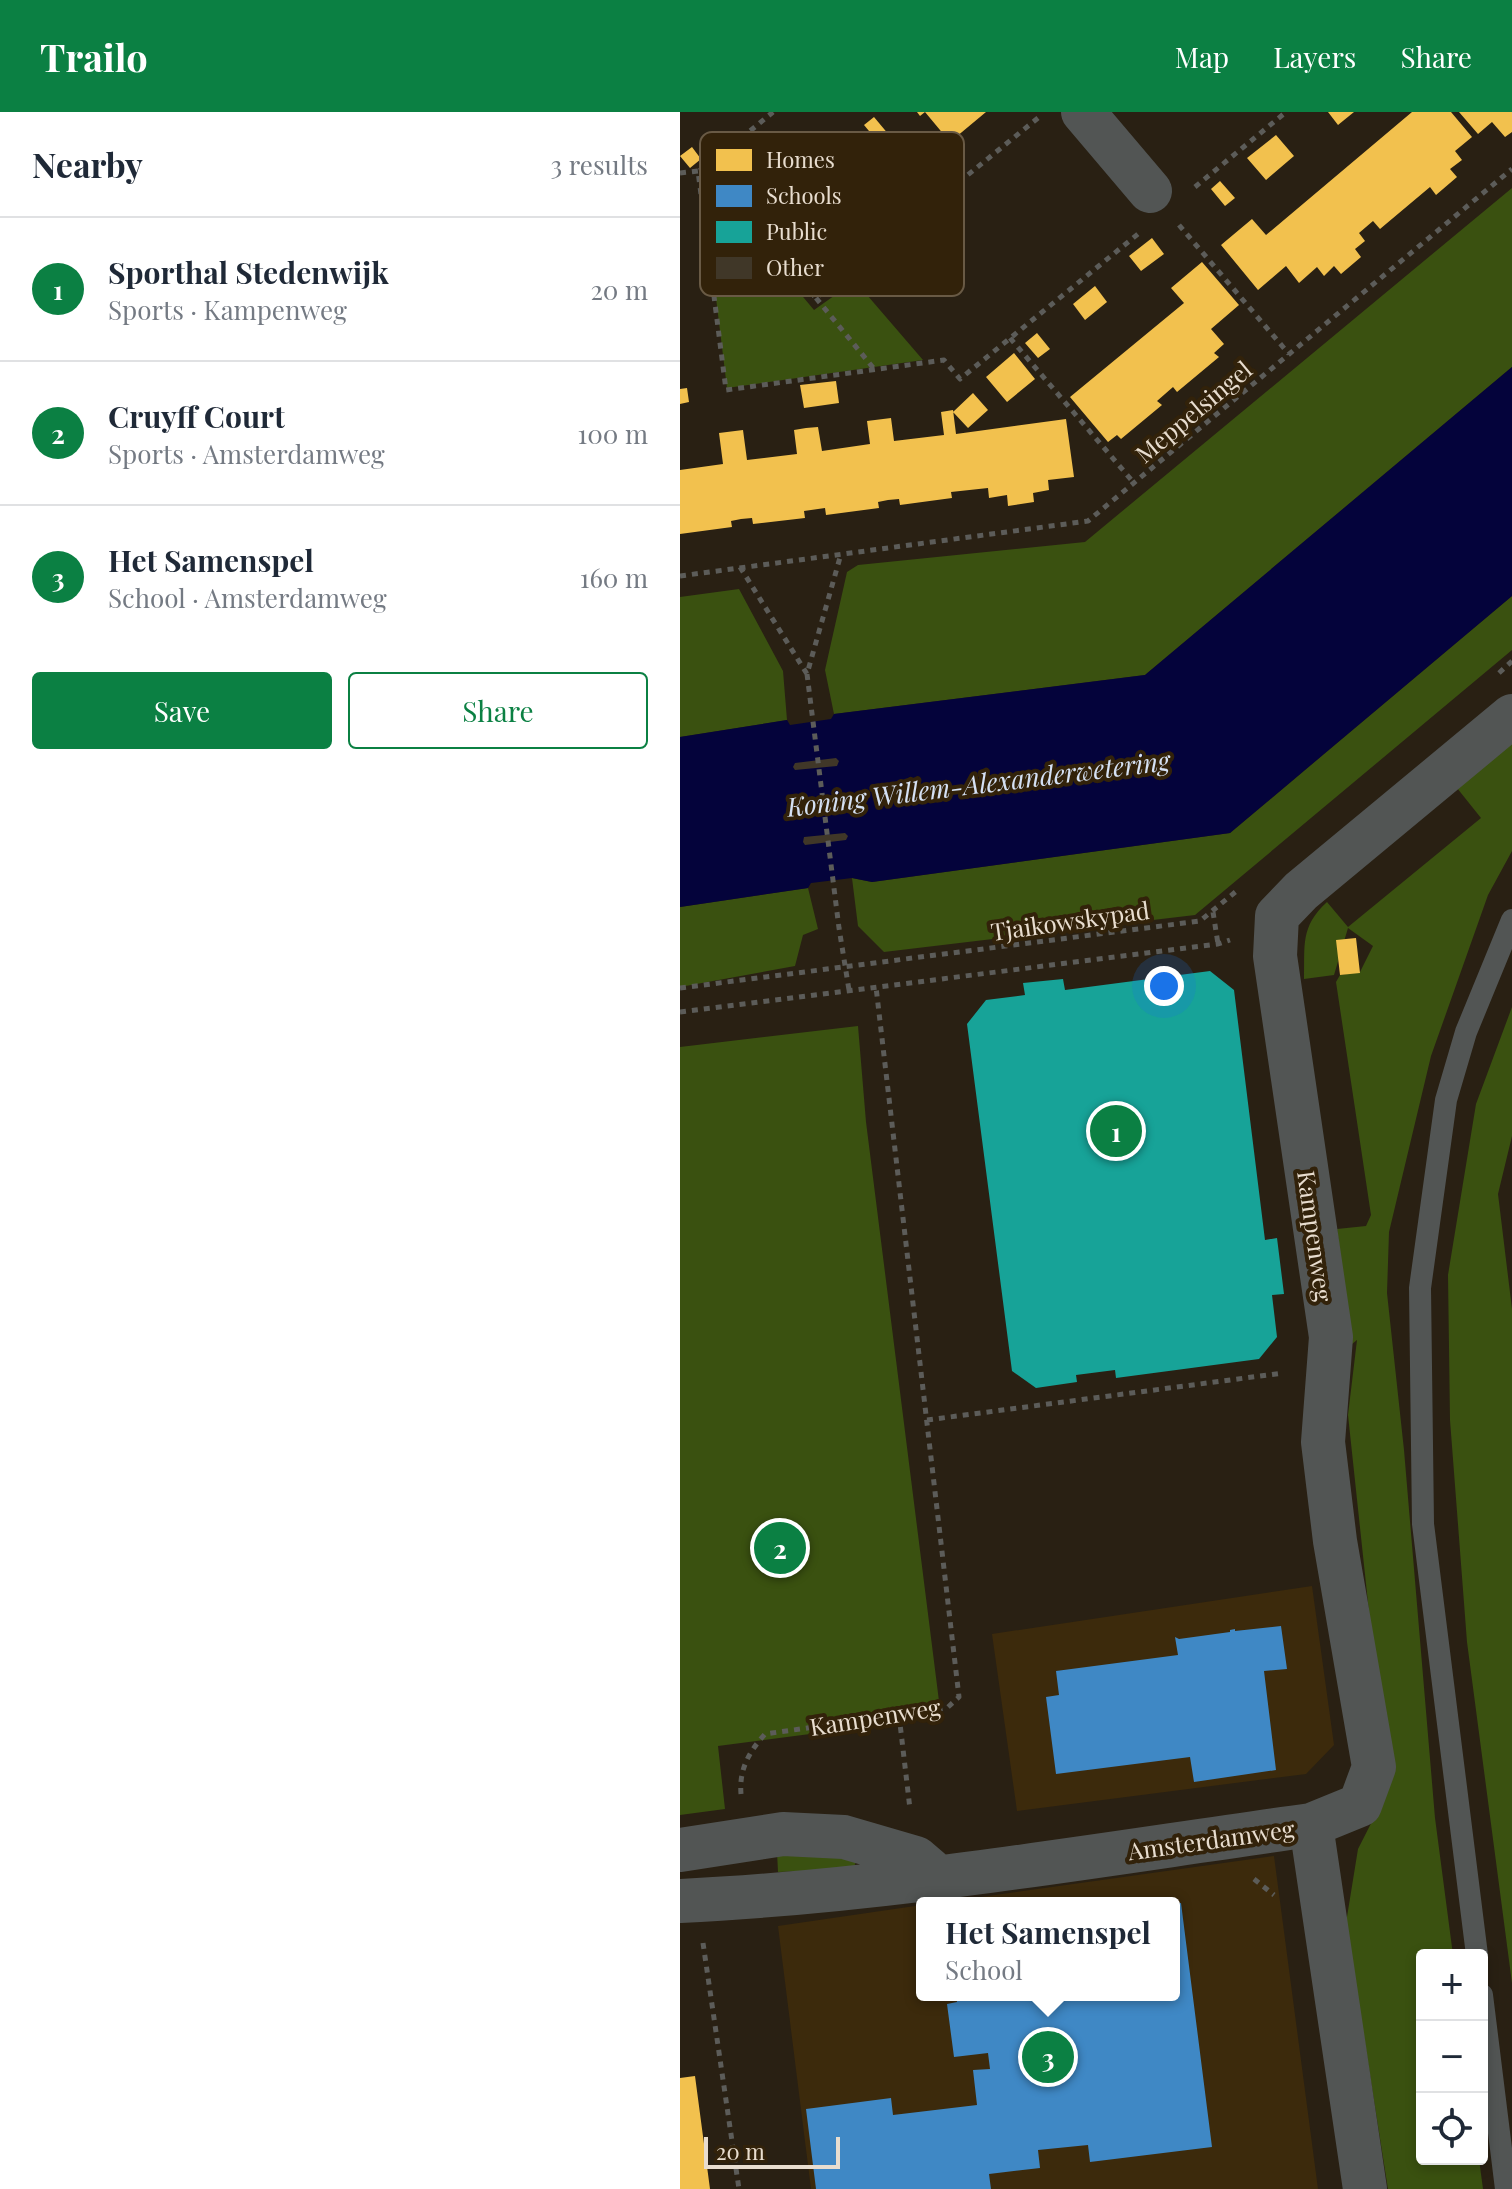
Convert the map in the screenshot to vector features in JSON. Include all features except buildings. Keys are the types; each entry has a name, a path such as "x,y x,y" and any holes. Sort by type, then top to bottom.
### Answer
{"street":[{"path":"1083,112 1158,201"},
{"path":"1277,916 1301,891 1512,716"},
{"name":"Kampenweg","path":"1277,916 1275,956 1331,1337 1323,1442 1335,1541 1374,1767 1360,1805 1311,1825"},
{"name":"Amsterdamweg","path":"680,1901 746,1898 927,1867 1311,1825 1365,2189"},
{"name":"Amsterdamweg","path":"680,1850 783,1834 844,1837 927,1867"}],"lane":[{"path":"1476,1949 1423,1524 1420,1288 1446,1100 1466,1032 1512,920"},
{"path":"1485,2021 1506,2189"}],"path":[{"path":"748,132 773,112"},
{"path":"964,178 1045,112"},
{"path":"715,296 726,390 944,360 960,379 1010,338 1158,201 1286,112"},
{"name":"Meppelsingel","path":"680,576 1088,521 1512,169"},
{"path":"680,173 700,170"},
{"path":"1158,201 1289,354"},
{"path":"818,296 816,298 875,370"},
{"path":"1010,338 1134,483"},
{"path":"841,554 807,674 849,990"},
{"path":"740,567 807,674"},
{"name":"Tjaikowskypad","path":"680,988 1200,921 1245,885"},
{"path":"1213,912 1218,944"},
{"name":"Tjaikowskypad","path":"680,1012 1218,944 1243,935 1277,916"},
{"name":"Kampenweg","path":"742,1841 740,1779 749,1753 765,1734 947,1708 959,1697 876,987"},
{"path":"927,1420 1329,1366"},
{"path":"899,1715 927,1867"},
{"path":"1250,1877 1273,1894 1276,1910"},
{"path":"692,1944 715,1936"},
{"path":"703,1942 739,2189"}],"shaded area":[{"path":"1312,1586 1334,1745 1306,1774 1017,1811 992,1634"},
{"path":"1274,1856 1318,2189 811,2189 778,1926 916,1906 916,2001 1180,2001 1180,1897 981,1897"}],"green space":[{"path":"1512,188 1512,367 1145,675 834,714 825,670 847,572 858,565 1085,542"},
{"path":"716,296 802,296 814,310 834,296 868,296 923,360 727,388"},
{"path":"739,589 783,671 787,720 680,737 680,597"},
{"path":"1512,596 1512,650 1195,915 884,952 858,926 852,878 872,882 1230,833"},
{"path":"1512,743 1512,851 1488,895 1431,1056 1389,1232 1387,1293 1404,1450 1435,1818 1452,1949 1416,1949 1416,2165 1480,2165 1483,2189 1388,2189 1346,1923 1358,1849 1388,1790 1348,1415 1357,1340 1352,1344 1337,1229 1366,1226 1371,1215 1336,982 1340,975 1360,972 1373,946 1348,928 1334,975 1304,979 1305,946 1312,920 1327,902 1348,927 1481,818 1457,788"},
{"path":"808,888 818,929 803,935 795,966 680,987 680,907"},
{"path":"1512,1007 1512,1136 1498,1194 1512,1309 1512,1983 1467,1642 1450,1420 1448,1275 1476,1104"},
{"path":"858,1026 866,1122 941,1717 718,1746 725,1809 680,1815 680,1047"},
{"path":"777,1852 858,1857 853,1869 778,1872"}],"water":[{"name":"Koning Willem-Alexanderwetering","path":"1512,367 1512,596 1230,833 872,882 852,878 811,883 808,888 680,907 680,737 787,720 790,725 831,719 834,714 1145,675"}],"place":[{"name":"Sporthal Stedenwijk","path":"1116,1131"},
{"name":"Cruyff Court","path":"780,1548"},
{"name":"Het Samenspel","path":"1048,2057"}]}
